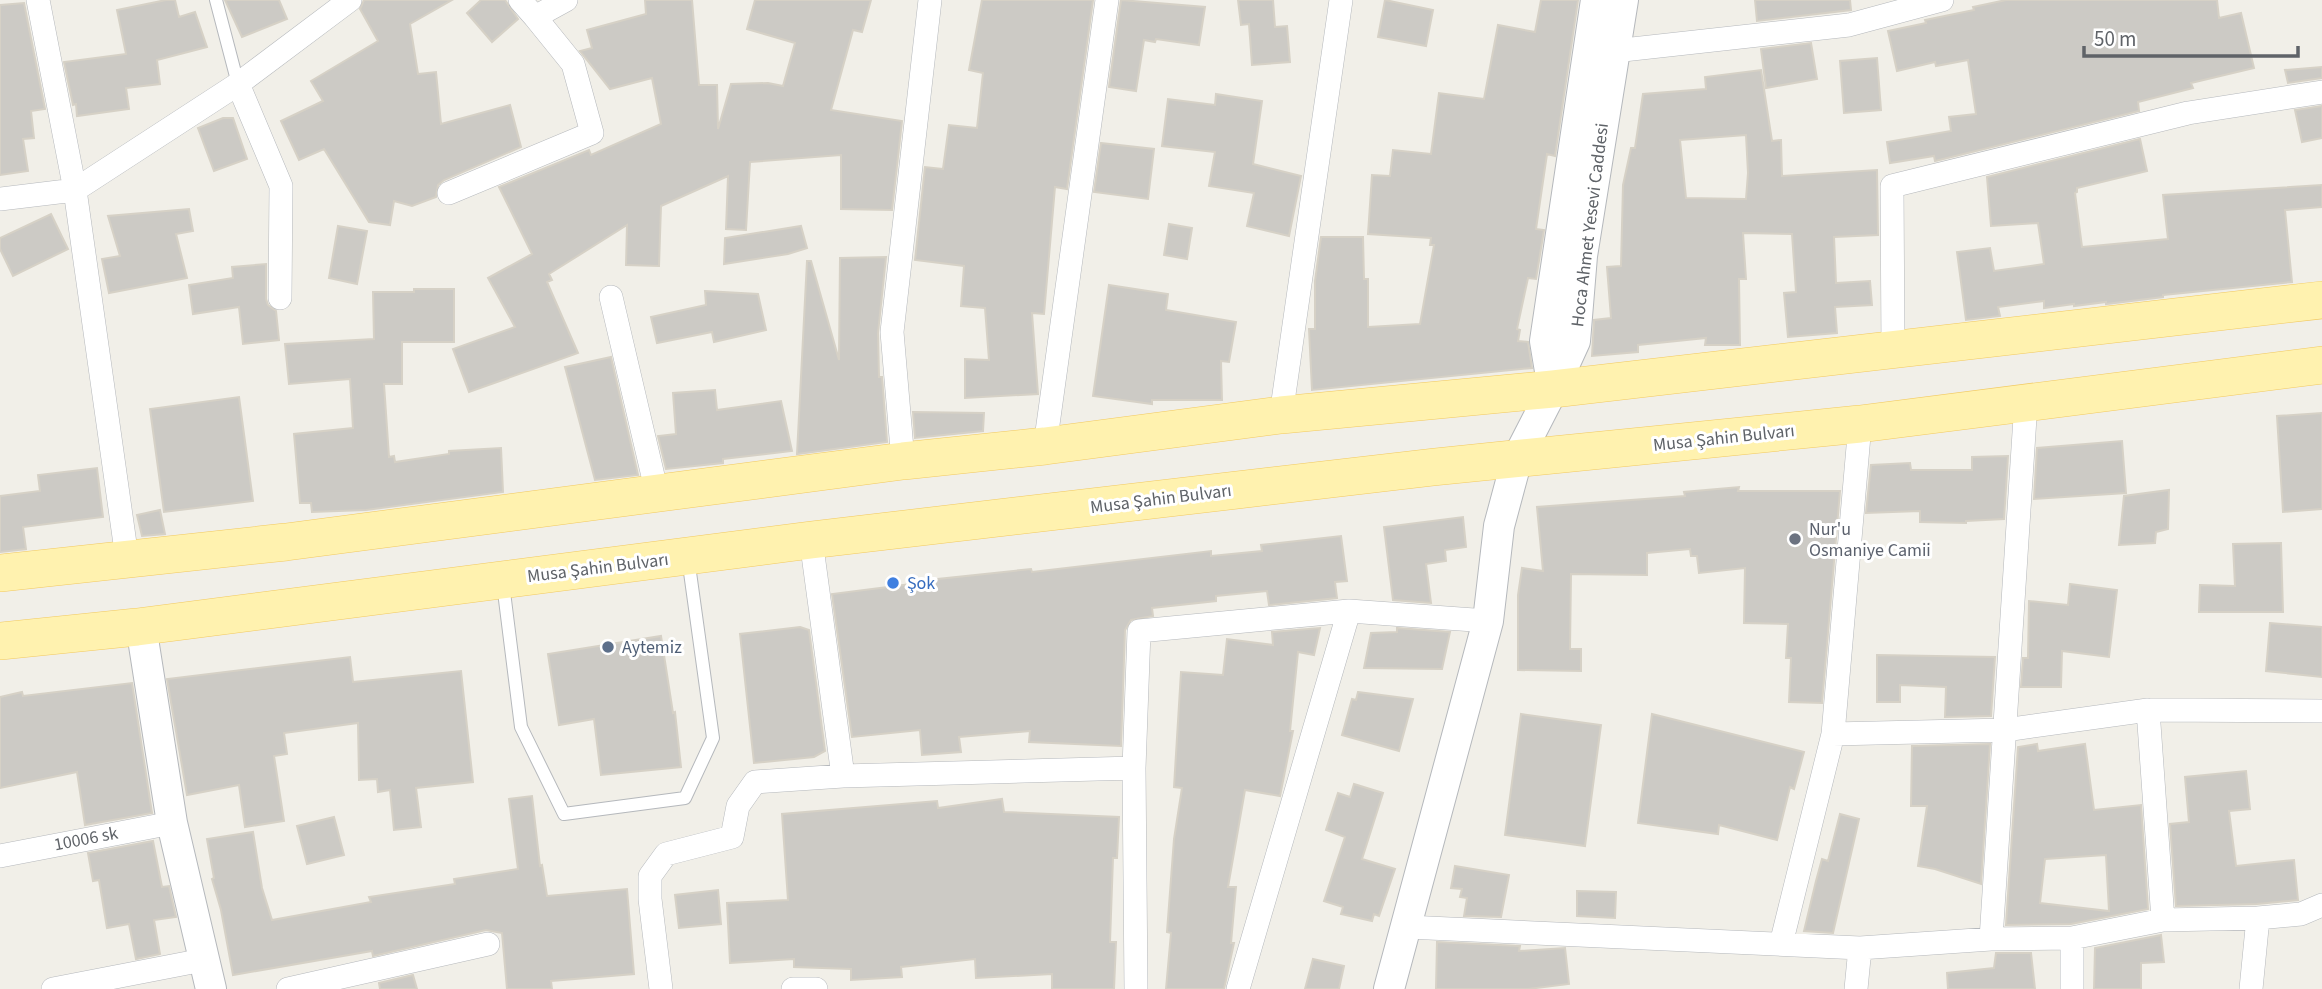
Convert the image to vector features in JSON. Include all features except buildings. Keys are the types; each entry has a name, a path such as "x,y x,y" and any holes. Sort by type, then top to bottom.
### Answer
{"main road":[{"path":"0,573 286,542 903,461 1045,446 1281,415 1553,389 2322,300"},
{"name":"Musa Şahin Bulvarı","path":"0,641 141,626 811,540 1517,458 1860,424 2322,365"}],"street":[{"path":"38,0 75,190 127,558"},
{"path":"0,199 75,190 238,84 350,0"},
{"path":"449,193 592,133 573,64 528,8 566,0"},
{"path":"903,461 892,332 930,0"},
{"path":"1045,446 1107,0"},
{"path":"1281,415 1341,0"},
{"name":"Hoca Ahmet Yesevi Caddesi","path":"1553,389 1545,341 1596,0"},
{"name":"Hoca Ahmet Yesevi Caddesi","path":"1553,389 1575,341 1582,256 1623,0"},
{"path":"1614,51 1849,25 1942,0"},
{"path":"238,84 281,186 280,298"},
{"path":"1893,350 1892,186 2188,113 2322,92"},
{"path":"611,297 657,493"},
{"path":"1389,989 1488,621 1499,526 1517,458 1553,389"},
{"path":"1991,939 2025,402"},
{"path":"1781,944 1833,734 1860,424"},
{"path":"811,540 843,776"},
{"path":"1136,989 1134,768 1139,631 1349,611 1488,621"},
{"path":"1238,989 1349,611"},
{"path":"141,626 172,823 211,989"},
{"path":"1833,734 2005,730 2148,710 2322,711"},
{"path":"2148,710 2163,920"},
{"path":"662,989 650,900 650,876 666,854 732,837 738,806 755,782 843,776 1134,768"},
{"name":"10006 sk","path":"0,856 172,823"},
{"path":"1407,927 1860,948 1991,939 2072,938 2163,920 2258,918 2301,914 2322,905"},
{"path":"2251,989 2258,918"},
{"path":"2072,938 2072,989"},
{"path":"288,989 488,944"},
{"path":"1856,989 1860,948"},
{"path":"53,989 204,960"},
{"path":"793,989 816,989"}],"lane":[{"path":"216,0 238,84"},
{"path":"503,580 520,727 564,814 685,798 713,738 688,556"}],"place":[{"name":"Nur'u Osmaniye Camii","path":"1795,539"},
{"name":"Şok","path":"893,583"},
{"name":"Aytemiz","path":"608,647"}]}
